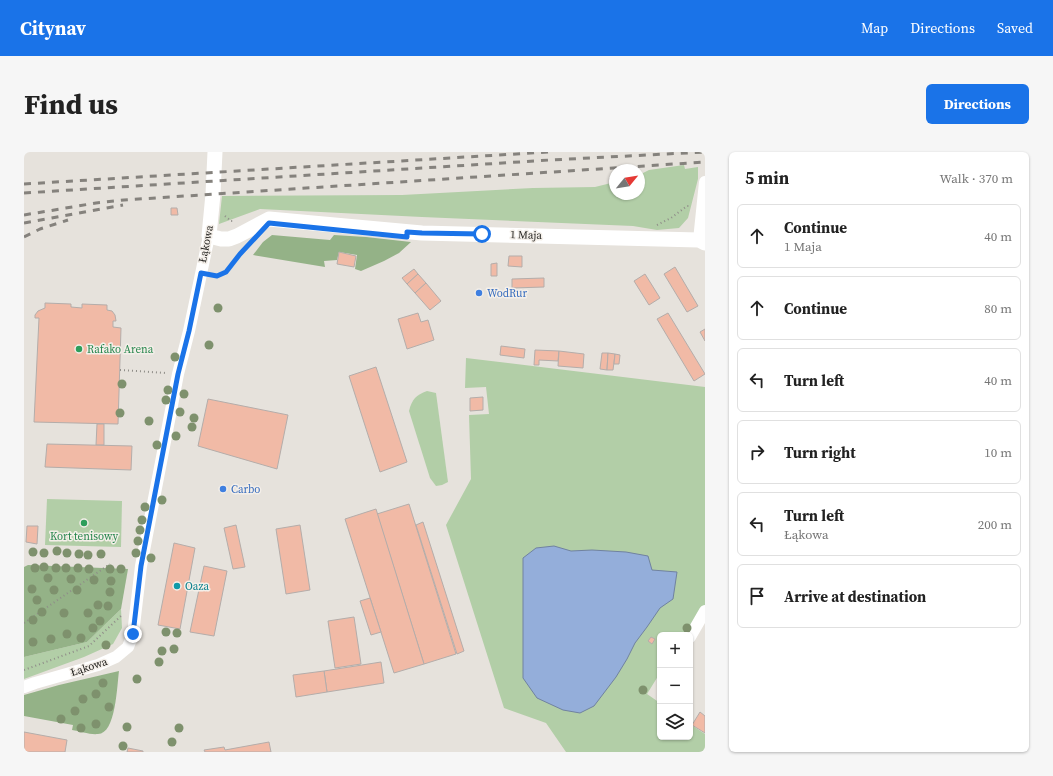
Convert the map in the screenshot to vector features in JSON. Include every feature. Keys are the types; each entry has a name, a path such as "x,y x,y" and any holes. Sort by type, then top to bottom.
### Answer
{"street":[{"name":"Łąkowa","path":"24,687 108,661 116,657 128,647 133,634 141,566 178,374 189,331 209,236 215,152"},
{"path":"702,242 705,182"},
{"name":"1 Maja","path":"209,236 229,239 269,219 422,233 702,242"},
{"path":"693,632 705,611"}],"path":[{"path":"651,228 671,218 687,206 694,206"},
{"path":"201,273 217,276 226,272 249,244"},
{"path":"120,370 178,374"},
{"path":"24,623 110,564"},
{"path":"24,670 89,646 125,612"}],"green space":[{"path":"684,165 685,169 698,167 698,179 688,218 679,228 657,230 633,226 260,209 219,224 222,196 402,195 533,188 595,187 609,184 609,200 645,200 645,172 649,170"},
{"path":"272,235 330,240 334,235 411,242 399,253 361,271 355,269 357,255 339,252 337,260 324,261 325,267 253,255 263,242"},
{"path":"466,358 705,387 705,611 688,632 657,632 657,678 647,694 657,701 657,740 693,740 693,726 705,734 705,752 566,752 546,723 504,708 446,525 471,479 469,415 489,414 486,387 465,388"},
{"path":"427,391 436,393 448,482 436,486 430,478 409,411 415,398"},
{"name":"Kort tenisowy","path":"47,499 122,501 121,547 45,545"},
{"path":"28,565 128,569 121,609 87,642 24,657 24,567"},
{"path":"121,609 122,628 113,644 84,657 24,679 24,657 87,642"},
{"path":"119,671 112,718 109,726 104,732 95,734 72,730 73,725 24,716 24,695"}],"water":[{"path":"554,546 571,551 592,550 626,552 648,556 652,570 677,572 673,599 660,608 635,643 616,677 594,706 580,713 563,710 537,698 523,678 523,558 536,548"}],"building":[{"path":"171,208 177,208 178,215 171,215"},
{"path":"339,252 356,256 354,267 337,264"},
{"path":"509,256 522,256 522,267 508,266"},
{"path":"497,263 497,276 491,276 491,264"},
{"path":"675,267 698,306 687,312 664,274"},
{"path":"414,269 418,274 407,284 402,278"},
{"path":"418,274 426,283 415,293 407,284"},
{"path":"645,274 660,298 649,305 634,281"},
{"path":"544,278 544,287 512,288 512,279"},
{"path":"426,283 441,301 430,310 415,293"},
{"name":"Rafako Arena","path":"45,303 71,304 71,307 82,308 82,304 107,305 107,310 112,311 115,315 116,321 113,321 113,327 121,328 118,424 34,422 39,318 35,318 35,315 38,311 45,308"},
{"path":"418,313 421,322 428,320 434,340 407,349 398,319"},
{"path":"668,313 705,374 694,381 657,319"},
{"path":"705,329 705,341 700,332"},
{"path":"501,346 525,349 524,358 500,355"},
{"path":"535,350 559,351 558,361 539,360 539,365 534,365"},
{"path":"559,351 584,354 583,368 558,366"},
{"path":"602,353 608,353 607,370 600,369"},
{"path":"608,353 615,354 613,370 607,370"},
{"path":"615,354 620,355 619,364 614,364"},
{"path":"376,367 407,462 380,472 349,376"},
{"path":"483,397 483,410 470,411 470,398"},
{"path":"208,399 288,415 277,469 198,446"},
{"path":"97,424 104,424 104,445 96,445"},
{"path":"47,444 132,446 131,470 45,467"},
{"path":"409,504 456,654 424,664 377,514"},
{"path":"376,509 424,664 394,673 345,519"},
{"path":"423,522 464,651 457,654 416,525"},
{"path":"236,525 245,567 233,569 224,528"},
{"path":"300,525 310,590 286,594 276,529"},
{"path":"27,526 38,526 37,544 26,542"},
{"name":"Oaza","path":"174,543 195,548 180,629 158,625"},
{"path":"204,566 227,571 214,636 190,632"},
{"path":"370,598 381,632 371,635 360,601"},
{"path":"354,617 361,664 335,668 328,621"},
{"path":"651,637 655,639 652,644 648,641"},
{"path":"381,662 384,683 327,692 324,671"},
{"path":"324,671 327,692 296,697 293,675"},
{"path":"700,712 705,716 705,733 693,726"},
{"path":"24,732 67,740 65,752 24,752"},
{"path":"269,742 271,752 205,752 204,750 224,747 225,750"},
{"path":"128,748 143,751 143,752 127,752"}],"railway":[{"path":"24,184 548,152"},
{"path":"24,193 550,160 705,152"},
{"path":"24,215 124,200 705,162"},
{"path":"24,223 123,205"},
{"path":"24,237 40,229 68,220"}],"place":[{"name":"WodRur","path":"479,293"},
{"name":"Rafako Arena","path":"79,349"},
{"name":"Carbo","path":"223,489"},
{"name":"Kort tenisowy","path":"84,523"},
{"name":"Oaza","path":"177,586"}],"route":[{"path":"133,634 141,566 178,374 201,273 217,276 226,272 240,254 269,223 407,237 407,232 482,234"}]}
